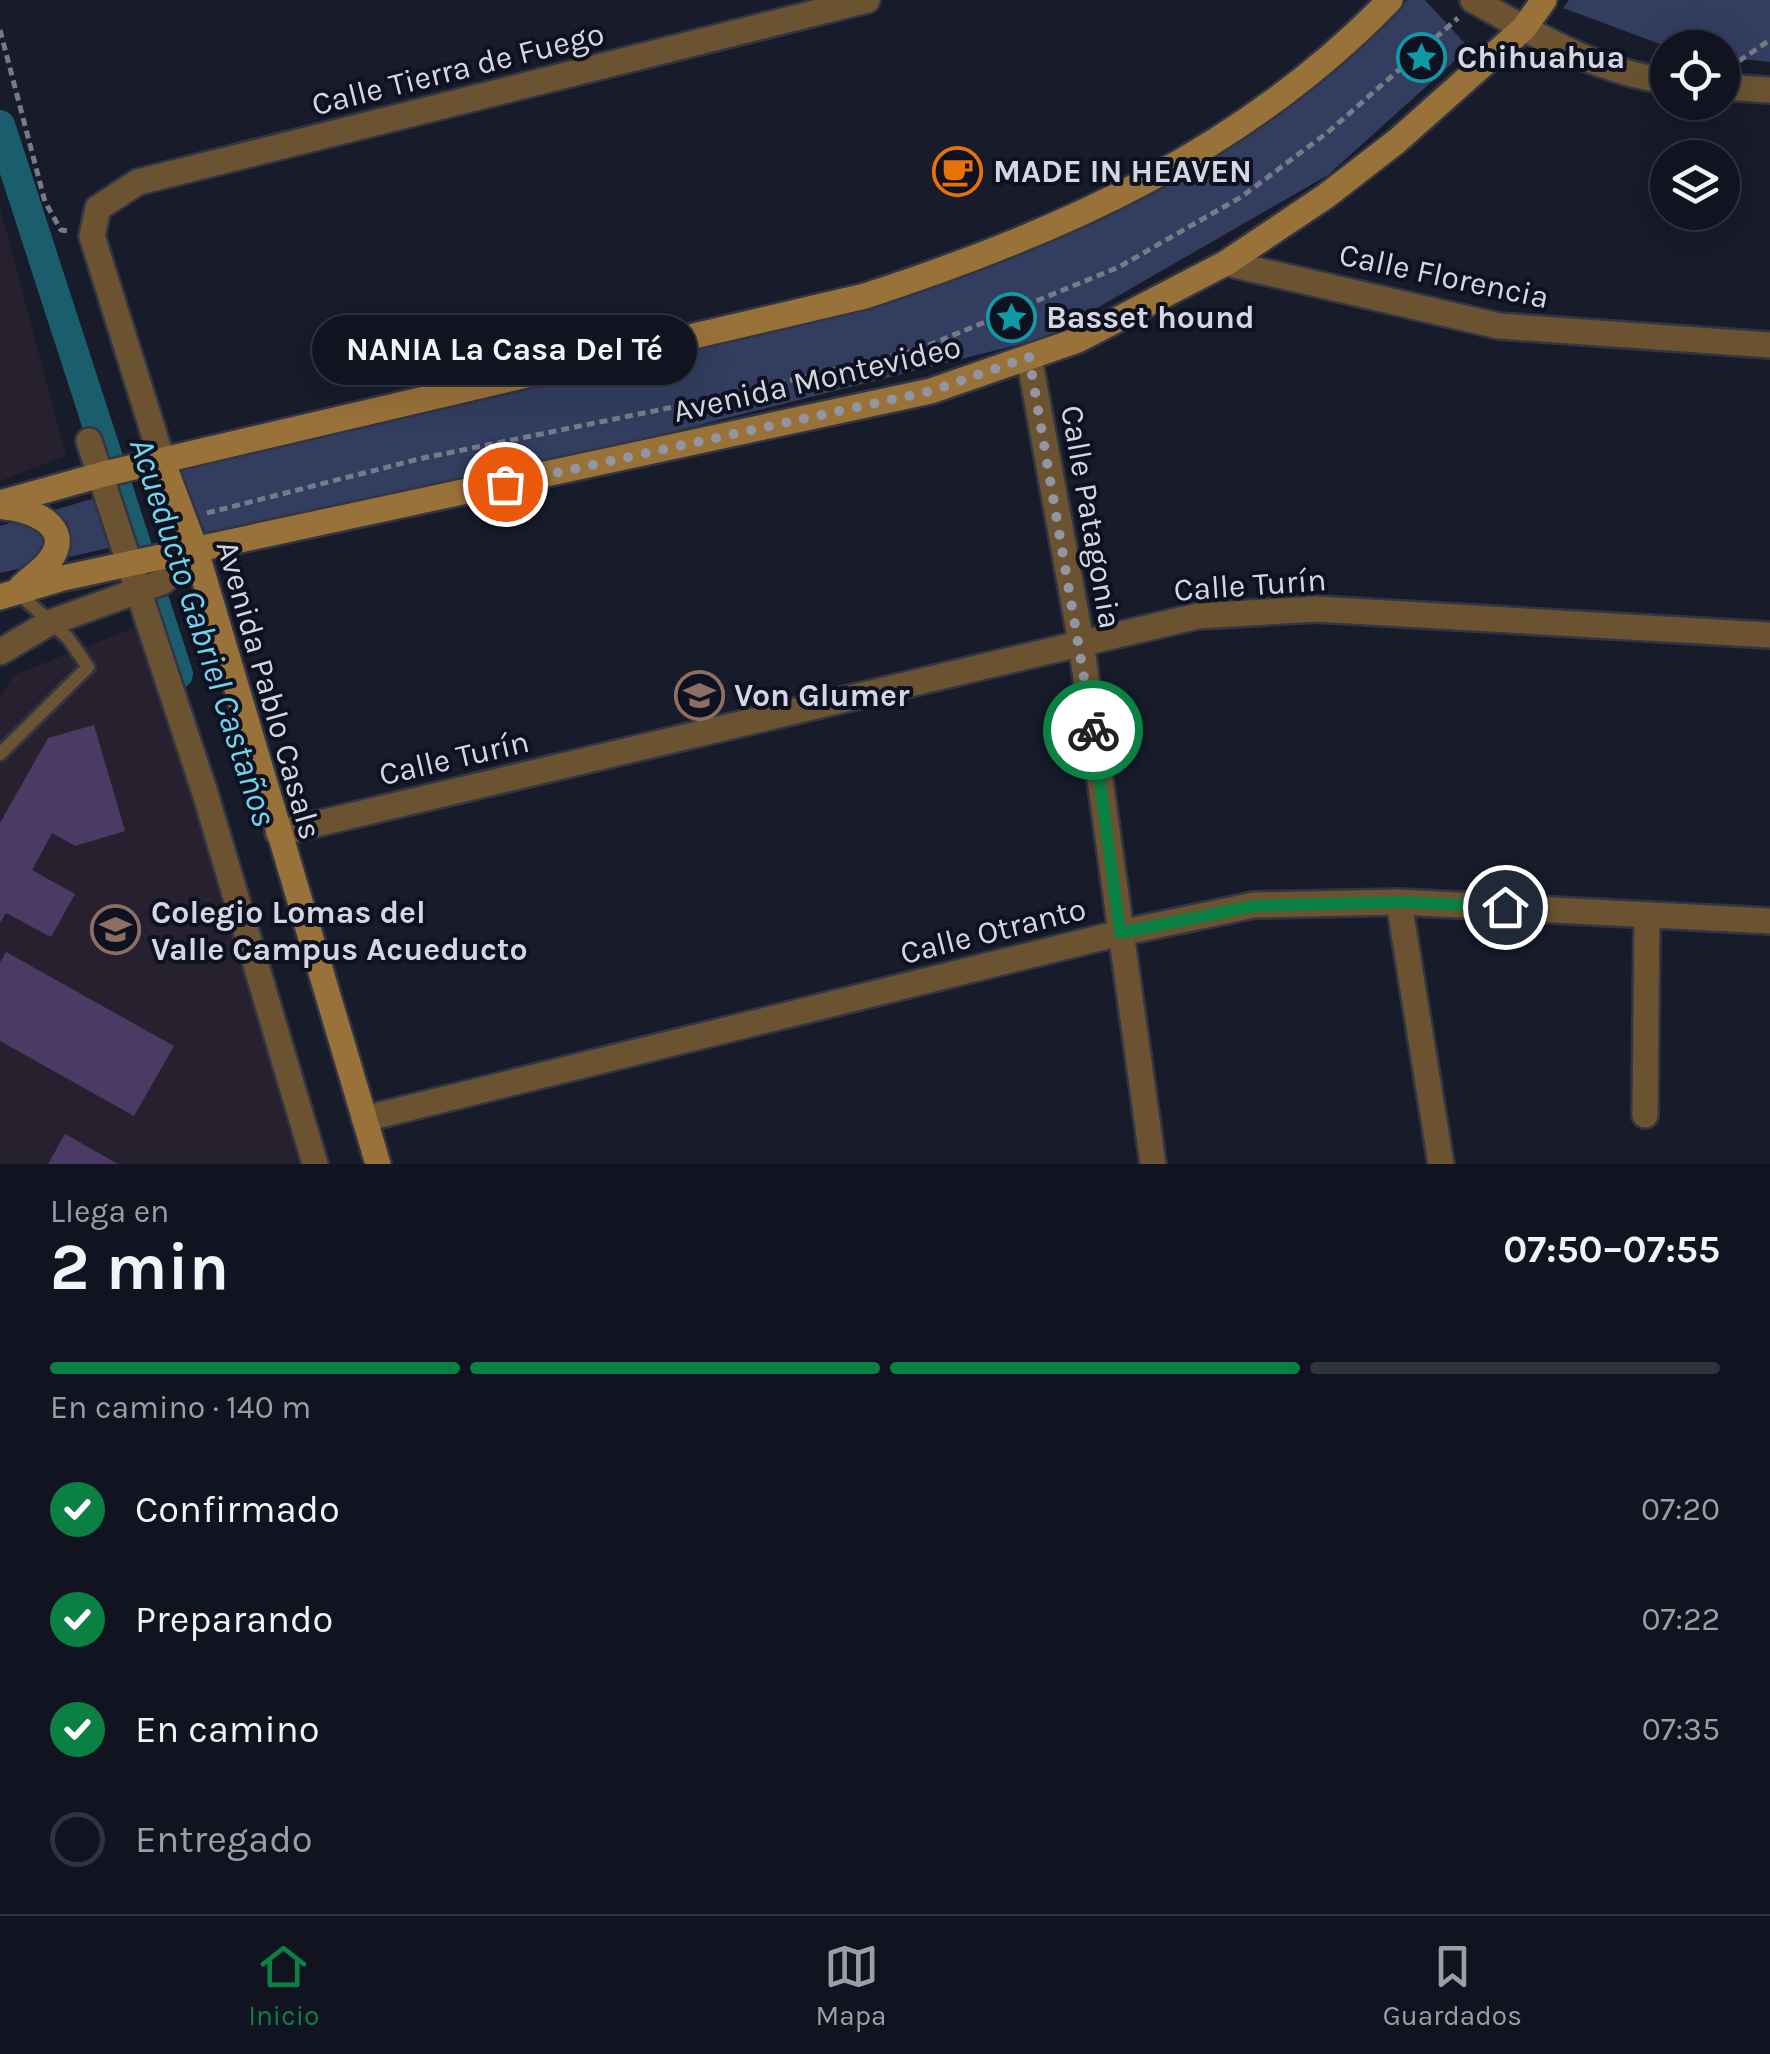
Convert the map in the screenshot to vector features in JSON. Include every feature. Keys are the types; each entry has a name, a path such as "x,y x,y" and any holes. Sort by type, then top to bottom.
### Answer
{"street":[{"name":"Calle Tierra de Fuego","path":"92,236 98,208 138,182 867,0"},
{"path":"0,505 99,475 846,300 970,262 1184,162 1275,105 1390,0"},
{"path":"1472,0 1576,56 1650,78"},
{"name":"Avenida Montevideo","path":"8,594 128,564 931,391 1078,340 1226,262 1397,141 1524,28 1544,0"},
{"path":"1740,88 1770,90"},
{"name":"Avenida Pablo Casals","path":"92,236 163,463 196,551 378,1164"},
{"name":"Calle Florencia","path":"1226,262 1499,326 1770,345"},
{"name":"Calle Patagonia","path":"1029,357 1081,642 1153,1164"},
{"path":"89,441 139,590 314,1164"},
{"path":"0,505 30,509 45,517 54,531 50,560 8,594"},
{"path":"0,652 49,622 162,582 196,551"},
{"name":"Calle Turín","path":"278,833 1198,616 1316,609 1770,635"},
{"path":"1399,902 1441,1164"},
{"name":"Calle Otranto","path":"364,1119 1120,933 1254,906 1399,902 1770,921"},
{"path":"1644,1115 1647,914"}],"lane":[{"path":"0,754 88,670 68,638 8,594"}],"path":[{"path":"0,30 45,202 62,230 92,236"},
{"path":"1740,60 1770,40"}],"shaded area":[{"path":"1407,0 1425,0 1469,48 1328,175 1045,338 556,461 208,539 180,470 839,310 1152,189 1295,101"},
{"path":"1569,0 1770,0 1770,62 1740,59 1740,30 1650,30 1650,40 1563,8"},
{"path":"0,207 66,456 0,481"},
{"path":"102,496 113,547 0,573 0,526"},
{"name":"Colegio Lomas del Valle Campus Acueducto","path":"141,625 303,1164 0,1164 0,696 14,675"}],"building":[{"path":"94,725 125,831 75,846 52,833 32,870 75,894 51,937 6,913 0,923 0,823 48,738"},
{"path":"6,952 174,1046 134,1116 0,1041 0,963"},
{"path":"65,1134 118,1164 48,1164"}],"waterway":[{"name":"Acueducto Gabriel Castaños","path":"0,125 178,674"}],"way so far":[{"path":"505,484 931,391 1029,357 1081,642 1093,730"}],"place":[{"name":"Chihuahua","path":"1422,57"},
{"name":"MADE IN HEAVEN","path":"958,171"},
{"name":"Basset hound","path":"1011,317"},
{"name":"NANIA La Casa Del Té","path":"505,484"},
{"name":"Von Glumer","path":"699,695"},
{"name":"Colegio Lomas del Valle Campus Acueducto","path":"116,930"}],"route":[{"path":"1093,730 1120,933 1199,914 1326,901 1505,907"}]}
